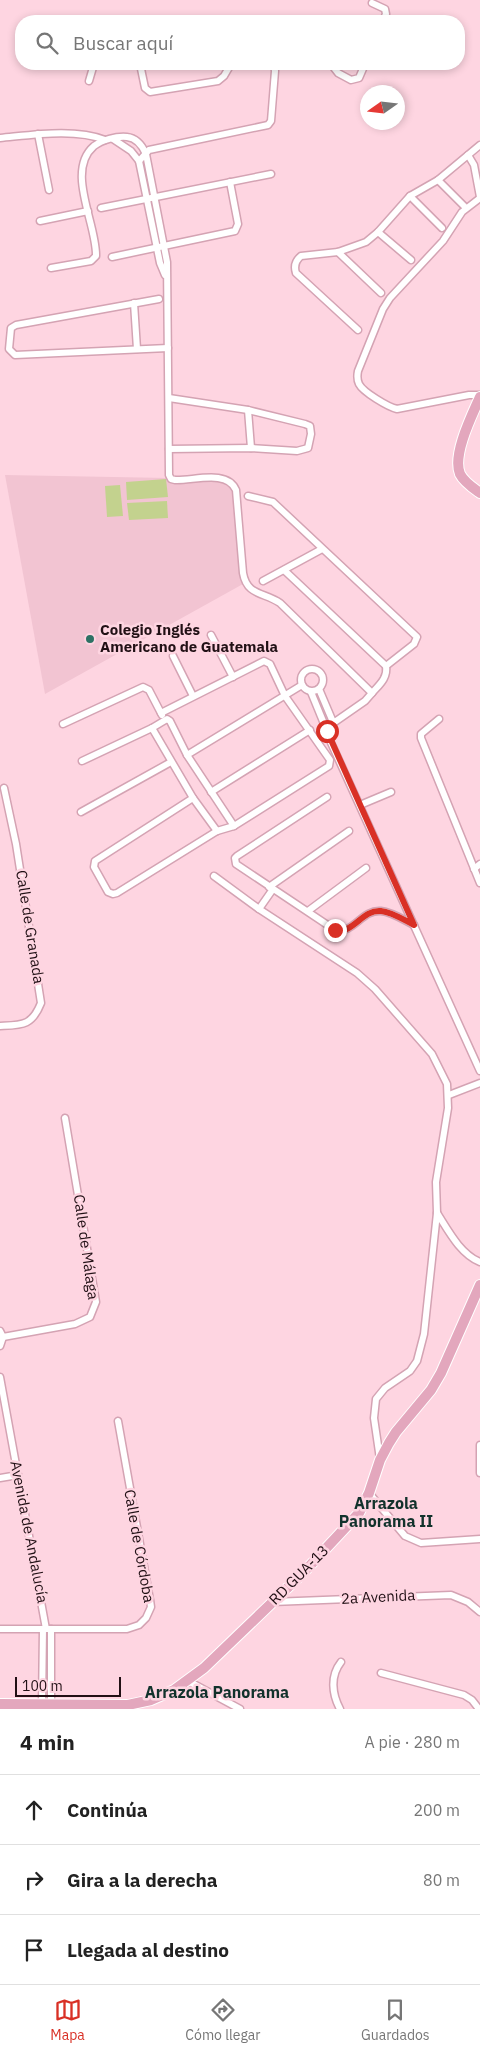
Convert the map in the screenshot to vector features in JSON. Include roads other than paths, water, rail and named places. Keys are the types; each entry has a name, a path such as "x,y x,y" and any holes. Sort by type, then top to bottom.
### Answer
{"main road":[{"path":"480,396 470,420 458,463 461,476 480,493"},
{"name":"RD GUA-13","path":"0,1704 123,1707 151,1700 191,1683 353,1521 369,1494 380,1460 396,1432 431,1390 466,1320 480,1286"}],"street":[{"path":"372,3 384,9 386,15"},
{"path":"90,81 93,70"},
{"path":"141,70 146,89 152,92 218,81 228,70"},
{"path":"139,161 149,150 268,125 271,121 276,70"},
{"path":"336,70 351,80 359,78 362,70"},
{"path":"38,134 49,190"},
{"path":"0,138 38,134 92,135 105,140"},
{"path":"51,268 91,262 95,258 96,252 82,182 82,165 90,150 105,140 124,137 135,140 146,154 151,198 160,246 167,262 169,475 171,479 182,480 222,477 233,484 236,490 244,580 255,592 270,597 280,604 372,693"},
{"path":"113,139 123,144 139,161 151,198"},
{"path":"358,330 296,274 294,268 297,259 301,256 338,252 366,242 378,232 410,196 438,180 480,145"},
{"path":"468,154 474,165 480,198 466,208 443,241 386,303 357,378 362,388 390,407 397,409 407,409 464,396 480,396"},
{"path":"101,208 271,174"},
{"path":"438,180 466,208"},
{"path":"112,257 232,232 238,224 230,182"},
{"path":"410,196 442,228"},
{"path":"40,221 88,211"},
{"path":"378,232 411,260"},
{"path":"338,252 381,293"},
{"path":"158,299 16,325 12,328 9,349 15,355 168,348"},
{"path":"134,303 137,349"},
{"path":"168,449 251,448 297,452 305,450 310,444 311,434 310,426 305,424 248,410 169,398"},
{"path":"248,410 251,448"},
{"path":"248,496 273,502 417,637 414,644 386,666"},
{"path":"263,581 322,549"},
{"path":"284,570 386,666 387,671 384,679 365,701 333,722 327,731"},
{"path":"211,635 233,676"},
{"path":"173,656 193,696"},
{"path":"161,713 261,662 268,662 285,696 310,730 330,762 329,766 234,826 217,831 117,893 108,892 94,867 95,861 193,798"},
{"path":"311,692 318,689 324,680 323,676 316,669 306,670 302,674 302,684 311,692 480,1071"},
{"path":"188,755 302,684"},
{"path":"63,724 143,687 149,690 165,720 170,721 188,755 234,826"},
{"path":"318,689 333,722"},
{"path":"439,719 422,734 421,738 480,883"},
{"path":"82,761 165,720"},
{"path":"152,728 193,798 217,831"},
{"path":"211,792 310,730"},
{"path":"81,812 171,762"},
{"name":"Calle de Granada","path":"0,1026 29,1022 34,1017 41,1003 16,844 4,788"},
{"path":"360,805 392,792"},
{"path":"327,797 235,858 236,864 339,931 346,930 374,911 382,911 414,925"},
{"path":"259,909 271,888 349,831"},
{"path":"474,869 480,864"},
{"path":"308,911 366,868"},
{"path":"214,876 259,909 351,968 375,989 432,1054 443,1072 447,1084 449,1095 436,1182 437,1213 424,1334 417,1361 406,1374 385,1388 376,1399 375,1433 380,1460"},
{"path":"449,1095 480,1083"},
{"name":"Calle de Málaga","path":"2,1334 75,1324 90,1316 96,1302 65,1118"},
{"path":"437,1213 466,1253 472,1259 480,1262"},
{"path":"0,1346 2,1334"},
{"name":"Avenida de Andalucía","path":"0,1377 46,1629 46,1705"},
{"name":"Calle de Córdoba","path":"0,1629 127,1629 139,1625 149,1613 150,1600 118,1421"},
{"path":"480,1445 480,1473"},
{"path":"0,1478 18,1475"},
{"path":"369,1494 405,1536 421,1543 480,1539"},
{"name":"2a Avenida","path":"272,1602 451,1595 468,1602 480,1612"},
{"path":"340,1709 335,1697 333,1678 341,1662"},
{"path":"381,1674 464,1695 472,1700 480,1709"},
{"path":"191,1683 240,1709"}],"place":[{"name":"Colegio Inglés Americano de Guatemala","path":"90,639"}],"district":[{"name":"Arrazola Panorama II","path":"386,1512"},
{"name":"Arrazola Panorama","path":"217,1692"}]}
